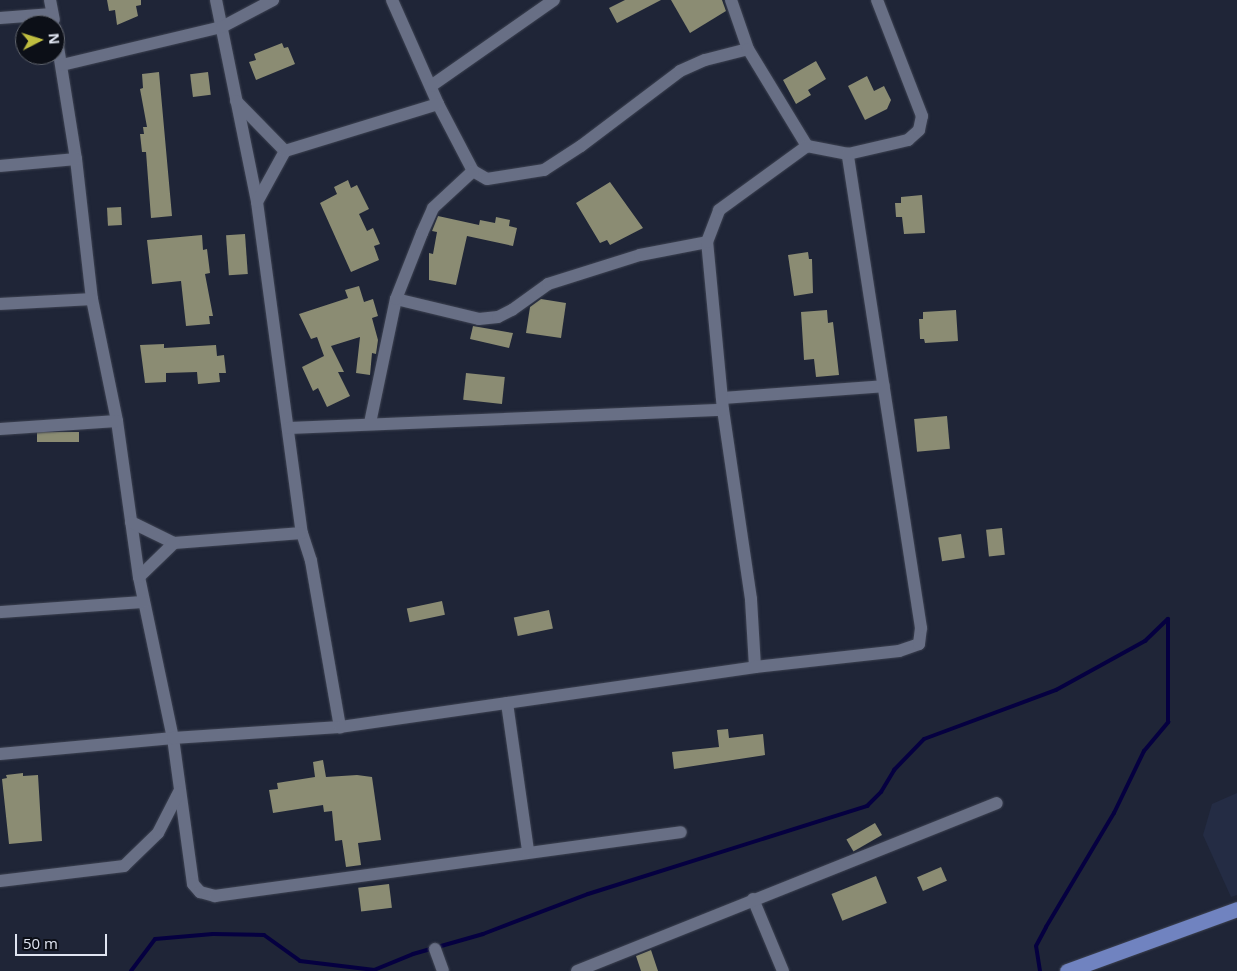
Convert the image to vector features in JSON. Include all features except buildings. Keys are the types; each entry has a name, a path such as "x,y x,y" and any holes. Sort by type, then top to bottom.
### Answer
{"main road":[{"path":"1067,971 1237,909"}],"street":[{"path":"50,0 53,15"},
{"path":"216,0 257,202 302,533 311,560 340,728"},
{"path":"273,0 222,27 62,66 76,159 92,299 117,421 139,577 173,738 193,884 200,892 215,896 528,851 681,832"},
{"path":"392,0 438,104 473,171 487,179 544,170 581,146 680,71 705,60 748,49"},
{"path":"431,86 554,0"},
{"path":"731,0 748,49 807,146"},
{"path":"755,668 751,599 722,404 708,242 719,210 807,146 848,154 908,140 919,130 922,116 877,0"},
{"path":"0,18 15,19"},
{"path":"236,102 285,151"},
{"path":"257,202 285,151 438,104"},
{"path":"0,754 173,738 340,728 755,668 899,651 919,644 921,628 848,154"},
{"path":"0,166 76,159"},
{"path":"370,423 396,299 433,208 473,171"},
{"path":"396,299 479,319 498,317 512,310 548,284 640,255 708,242"},
{"path":"0,304 92,299"},
{"path":"289,428 722,404 884,386"},
{"path":"0,428 117,421"},
{"path":"131,522 174,543 302,533"},
{"path":"139,577 174,543"},
{"path":"0,612 144,602"},
{"path":"507,703 528,851"},
{"path":"0,881 124,866 158,833 179,792"},
{"path":"577,971 997,803"},
{"path":"753,899 783,971"},
{"path":"435,949 443,971"}],"shaded area":[{"path":"1237,793 1237,895 1231,897 1203,835 1212,804"}],"waterway":[{"path":"131,971 155,939 213,934 264,935 300,961 374,970 413,954 483,934 588,894 867,806 881,792 894,770 924,739 1056,690 1145,641 1168,619"},
{"path":"1040,971 1036,946 1114,813 1144,751 1168,722 1168,619"}]}
